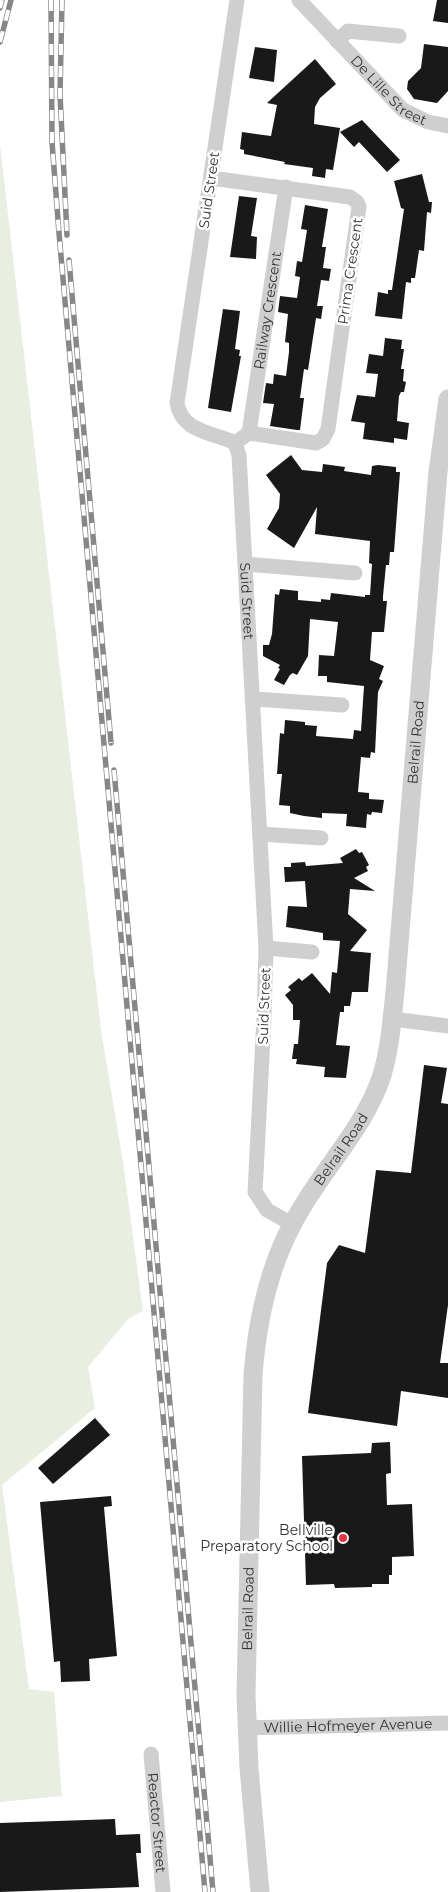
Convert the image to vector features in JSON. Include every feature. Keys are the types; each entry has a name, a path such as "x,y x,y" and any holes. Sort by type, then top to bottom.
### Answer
{"street":[{"name":"Suid Street","path":"237,0 177,403 180,415 189,426 235,443 240,460 266,948 255,1192 267,1210 292,1224"},
{"name":"De Lille Street","path":"299,0 403,110 428,122 448,126"},
{"name":"De Lille Street","path":"337,41 348,31 399,36"},
{"name":"Prima Crescent","path":"211,178 350,197 357,202 359,207 328,429 323,439 316,442 249,434"},
{"name":"Railway Crescent","path":"249,434 286,187"},
{"name":"Belrail Road","path":"260,1892 246,1695 254,1356 259,1320 266,1292 273,1268 292,1224 363,1115 374,1095 387,1057 443,473 448,399"},
{"path":"235,443 249,434"},
{"path":"246,564 355,573"},
{"path":"254,699 342,705"},
{"path":"260,834 321,838"},
{"path":"266,948 312,952"},
{"path":"392,1019 448,1026"},
{"name":"Willie Hofmeyer Avenue","path":"247,1728 448,1723"},
{"name":"Reactor Street","path":"151,1754 162,1892"}],"shaded area":[{"path":"0,144 101,1030 123,1162 143,1311 128,1319 88,1367 95,1408 2,1485 29,1689 54,1692 62,1796 0,1802"}],"building":[{"path":"437,0 448,0 448,23 433,21"},
{"path":"424,44 448,47 448,91 437,103 414,99 407,89 408,81 421,68"},
{"path":"255,47 277,50 274,82 249,78"},
{"path":"315,59 336,84 320,98 315,107 314,124 340,128 333,170 326,169 325,178 312,176 313,168 284,164 285,162 244,154 244,150 240,149 242,132 271,136 277,105 267,103"},
{"path":"362,120 400,160 387,172 359,142 354,147 340,132"},
{"path":"422,174 429,202 432,202 431,213 427,212 424,251 419,250 415,278 411,278 411,283 406,282 402,319 375,316 378,292 388,294 388,290 392,290 404,209 401,208 394,181"},
{"path":"239,196 257,198 251,236 257,237 256,259 230,257"},
{"path":"305,205 328,209 322,247 326,247 323,268 331,269 329,281 321,280 317,306 323,306 321,319 316,318 308,370 304,369 300,398 304,398 300,430 297,430 270,426 274,404 263,403 266,383 273,384 274,374 286,376 289,352 289,343 285,342 288,314 278,312 280,296 297,298 300,277 295,276 297,261 302,262 307,230 301,229"},
{"path":"223,309 240,311 235,349 240,350 239,356 241,356 231,412 208,408"},
{"path":"385,338 402,340 401,349 404,349 401,369 404,369 403,381 406,382 404,392 401,392 399,396 397,421 409,423 407,440 394,438 394,443 363,439 365,423 351,421 357,395 375,397 378,374 366,373 369,354 383,356"},
{"path":"291,455 302,470 322,472 323,464 345,467 344,471 371,475 372,466 378,465 396,467 396,472 400,472 394,552 390,552 389,565 386,565 383,601 387,601 384,632 372,632 370,660 384,666 379,679 383,681 378,692 375,753 371,752 370,758 361,757 358,792 369,793 369,799 384,800 382,813 372,812 371,815 367,814 366,828 346,826 347,814 322,813 322,818 304,816 290,813 290,806 279,805 282,774 277,774 280,733 284,734 285,720 305,722 305,725 317,726 316,736 353,739 354,730 361,731 364,686 327,682 327,676 318,676 319,655 334,656 338,622 310,619 308,656 297,675 293,673 290,675 284,685 274,680 280,665 263,656 263,645 269,645 272,634 275,594 279,595 280,589 298,591 298,600 321,602 321,599 330,600 331,593 365,597 365,595 370,595 372,564 369,563 370,541 315,534 317,507 294,548 267,529 279,508 280,494 266,475"},
{"path":"356,849 359,853 362,852 369,865 366,867 368,871 354,878 375,891 350,889 348,914 367,930 350,951 371,953 368,992 352,992 350,1006 344,1006 344,1012 340,1012 336,1045 350,1046 346,1078 324,1077 325,1067 296,1064 297,1059 292,1059 294,1044 298,1044 300,1020 293,1020 293,1005 285,995 291,990 288,987 299,978 302,981 312,973 330,994 332,972 337,973 340,941 323,940 323,933 286,927 288,906 307,907 305,881 285,882 284,867 291,867 291,863 305,862 306,866 343,863 340,858"},
{"path":"424,1065 447,1068 441,1103 448,1104 448,1305 440,1363 448,1363 448,1398 401,1391 397,1426 308,1413 327,1263 339,1245 365,1253 376,1170 411,1173"},
{"path":"95,1418 110,1435 53,1484 38,1468"},
{"path":"390,1442 391,1473 386,1474 387,1505 412,1504 414,1556 392,1557 392,1575 389,1575 389,1584 372,1584 372,1587 335,1588 334,1584 306,1585 302,1456 371,1453 372,1443"},
{"path":"111,1496 112,1506 104,1507 117,1656 89,1659 90,1681 61,1682 60,1661 54,1662 40,1502"},
{"path":"115,1819 116,1835 140,1834 141,1853 136,1853 139,1887 0,1892 0,1823"}],"railway":[{"path":"0,8 2,0"},
{"path":"0,42 11,0"},
{"path":"51,0 52,142 59,233 205,1892"},
{"path":"62,0 60,95 67,235"},
{"path":"69,260 111,743"},
{"path":"114,770 213,1892"}],"place":[{"name":"Bellville Preparatory School","path":"343,1538"}]}
